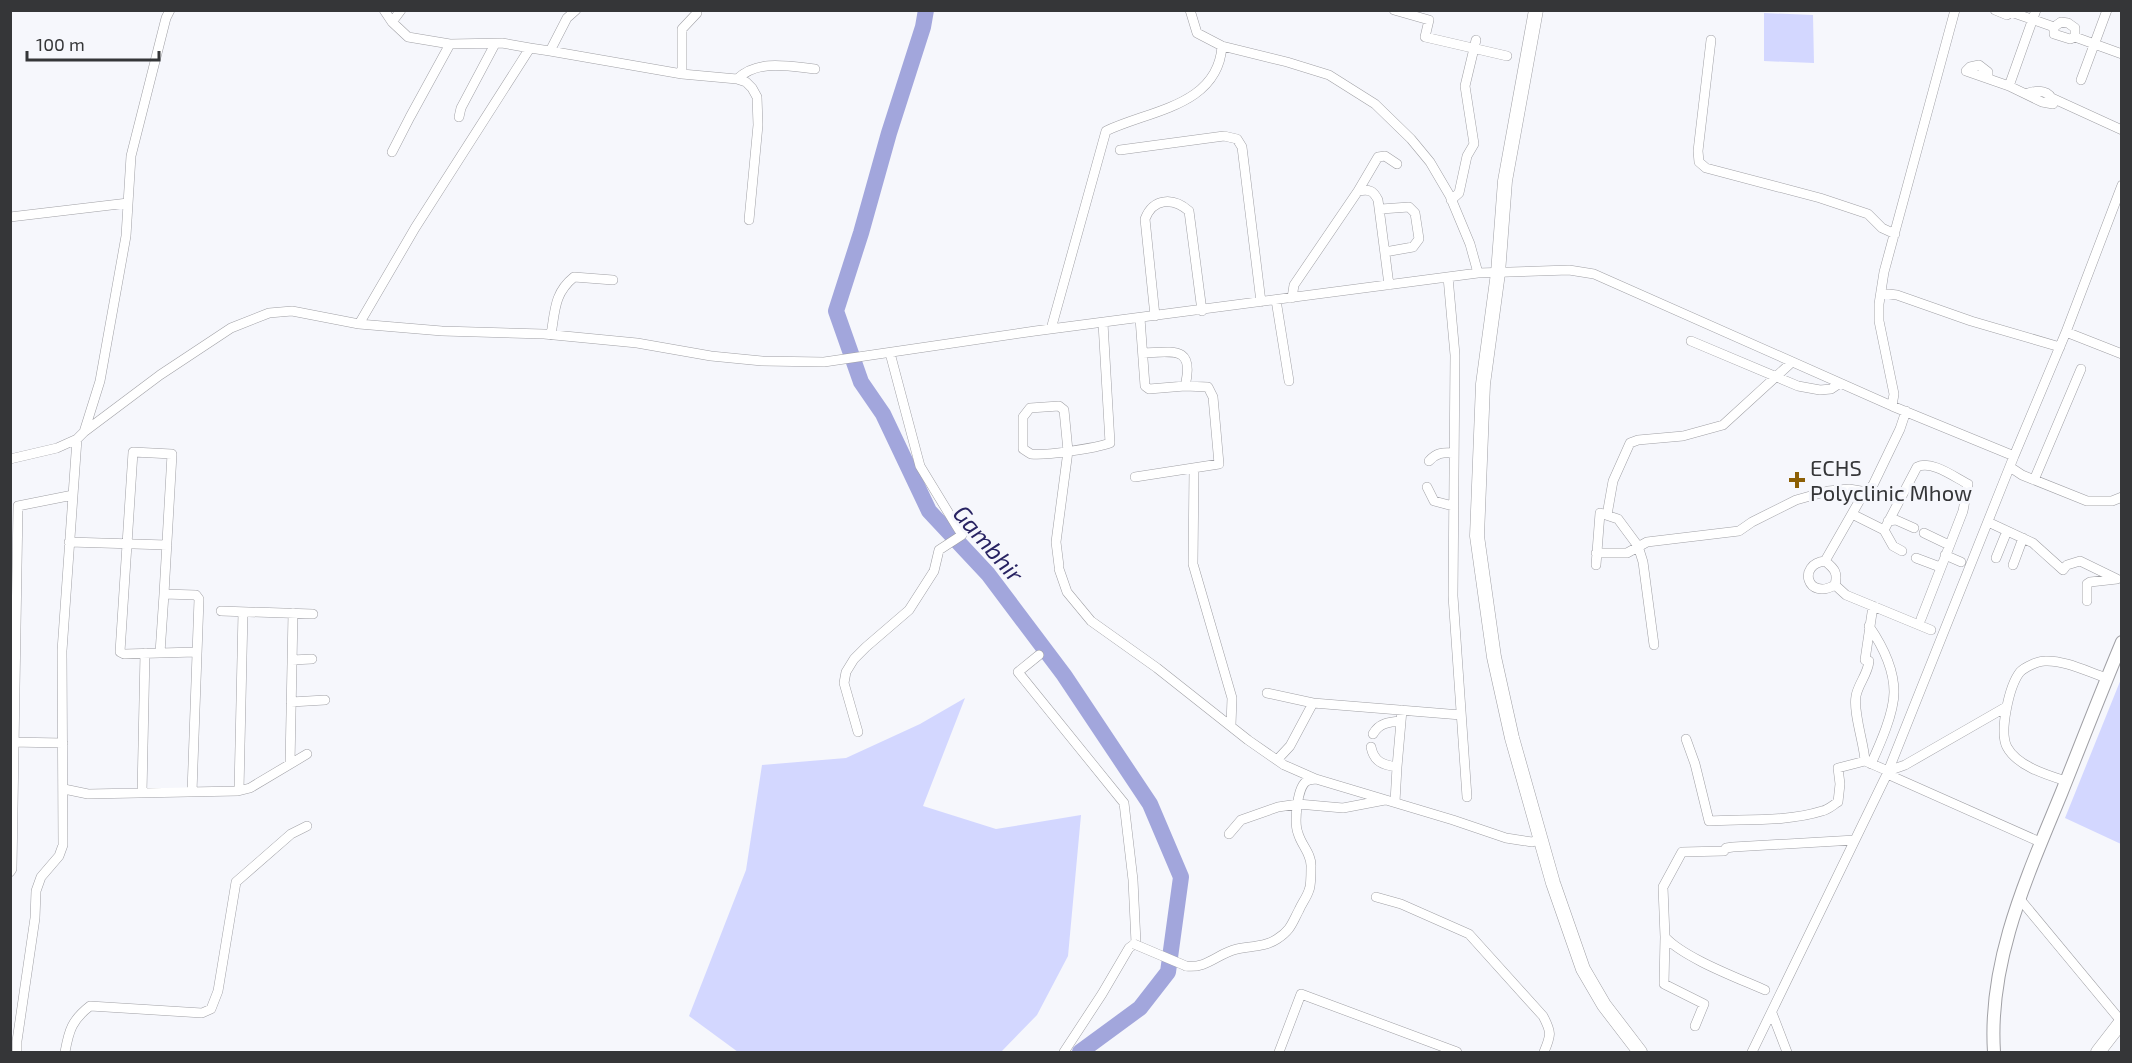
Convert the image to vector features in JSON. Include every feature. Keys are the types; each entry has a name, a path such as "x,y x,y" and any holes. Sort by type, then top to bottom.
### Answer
{"main road":[{"path":"1536,10 1505,181 1498,273 1483,384 1477,536 1494,657 1512,738 1553,883 1583,969 1604,1005 1640,1053"},
{"path":"2098,1053 2121,1023"}],"street":[{"path":"384,10 392,22 408,37 450,44 495,44 530,48 682,74 737,79 746,82 757,97 758,125 748,220"},
{"path":"392,22 401,10"},
{"path":"550,51 567,18 576,10"},
{"path":"1190,10 1197,33 1222,46 1329,75 1375,104 1411,139 1430,162 1451,200 1470,244 1478,273"},
{"path":"1892,406 1894,394 1879,321 1881,293 1954,10"},
{"path":"1995,10 2007,15 2012,11 2035,15 2054,27"},
{"path":"2081,80 2107,10"},
{"path":"18,1053 35,918 36,891 41,877 59,856 63,845 62,651 73,495 81,435 100,381 126,236 131,156 169,11"},
{"path":"1397,11 1429,20 1425,37 1475,44 1506,56"},
{"path":"682,74 682,29 697,12"},
{"path":"2010,86 2035,15"},
{"path":"2054,27 2061,22 2068,23 2075,28 2075,37"},
{"path":"2054,27 2054,34 2070,39 2075,37 2121,54"},
{"path":"1711,40 1698,151 1699,162 1707,168 1820,198 1868,214 1882,228 1895,234"},
{"path":"392,152 450,44"},
{"path":"459,117 461,108 495,44"},
{"path":"1451,200 1459,193 1467,156 1474,144 1465,86 1475,44"},
{"path":"1051,330 1106,131 1181,103 1199,92 1212,79 1221,61 1222,46"},
{"path":"359,324 415,228 530,48"},
{"path":"737,79 744,72 769,64 815,69"},
{"path":"1988,78 2028,93 2036,91 2048,93 2052,98 2121,130"},
{"path":"1120,150 1224,136 1237,139 1242,147 1262,302"},
{"path":"1292,298 1294,285 1358,191 1378,157 1385,156 1397,164"},
{"path":"1752,1053 1888,772 2066,332 2121,185"},
{"path":"1358,191 1368,190 1374,193 1381,209 1389,285"},
{"path":"1155,316 1145,219 1148,211 1156,203 1165,201 1181,204 1189,211 1202,311"},
{"path":"10,217 128,203"},
{"path":"1381,209 1409,207 1415,213 1419,239 1413,247 1385,252"},
{"path":"10,459 57,448 81,435 160,375 231,328 269,313 292,311 359,324 442,331 551,335 637,343 711,356 762,361 824,362 1478,273 1569,270 1593,274 1892,406 2014,456"},
{"path":"551,335 558,297 564,286 574,277 613,280"},
{"path":"1448,277 1455,355 1453,596 1467,797"},
{"path":"1881,293 1898,295 1971,321 2060,347"},
{"path":"1276,300 1288,381"},
{"path":"1135,477 1220,464 1213,398 1208,387 1149,389 1145,386 1140,318"},
{"path":"1103,323 1110,443 1096,448 1068,451 1030,454 1023,449 1023,417 1030,408 1059,406 1064,410 1068,451 1056,542 1059,568 1067,592 1091,621 1157,668 1248,740 1277,760 1316,779 1506,838 1532,842 1541,840"},
{"path":"2066,332 2121,354"},
{"path":"1691,341 1798,386 1821,390 1831,389 1840,383"},
{"path":"858,732 844,683 846,672 854,659 866,647 909,610 934,571 939,550 962,535 920,466 890,352"},
{"path":"1143,354 1177,352 1184,355 1189,364 1185,386"},
{"path":"1607,515 1613,481 1630,443 1638,440 1683,436 1723,425 1792,362"},
{"path":"2034,480 2081,369"},
{"path":"1825,561 1852,514 1873,485 1900,429 1906,411"},
{"path":"160,653 172,454 135,452 132,454 119,649 124,654 145,653 160,653 196,652"},
{"path":"1429,461 1443,452 1453,453"},
{"path":"1902,551 1893,546 1886,526 1917,467 1921,465 1934,467 1968,484 1963,511 1921,619"},
{"path":"2010,467 2034,480 2087,501 2106,501 2121,497"},
{"path":"1194,469 1193,564 1232,698 1231,725"},
{"path":"1427,487 1434,501 1453,506"},
{"path":"1596,553 1627,553 1647,542 1739,531 1796,500 1828,491 1849,489 1867,492"},
{"path":"10,872 12,869 14,507 73,495"},
{"path":"1596,565 1600,513 1618,519 1638,546 1654,645"},
{"path":"1852,514 1886,526"},
{"path":"1886,526 1896,520 1914,528"},
{"path":"1988,522 2033,543 2063,570 2067,565 2080,561 2117,579 2087,584 2087,601"},
{"path":"1996,558 2007,531"},
{"path":"1924,533 1949,545"},
{"path":"2013,565 2023,538"},
{"path":"69,542 167,545"},
{"path":"1945,555 1961,562"},
{"path":"1916,558 1940,567"},
{"path":"1825,561 1834,567 1838,575 1835,585 1822,590 1814,588 1808,574 1811,566 1825,561"},
{"path":"1835,585 1846,595 1931,630"},
{"path":"164,594 199,596 192,792"},
{"path":"1868,763 1859,732 1856,698 1868,669 1869,626 1873,606"},
{"path":"221,611 313,614"},
{"path":"239,790 243,612"},
{"path":"290,764 293,614"},
{"path":"1868,763 1891,711 1894,692 1890,666 1869,626"},
{"path":"1994,1053 1996,988 2005,944 2019,898 2121,642"},
{"path":"142,793 145,653"},
{"path":"1039,655 1018,672 1124,803 1133,880 1136,943 1128,948 1064,1053"},
{"path":"292,660 312,659"},
{"path":"2066,781 2038,771 2008,750 2003,730 2007,707 2020,672 2030,665 2044,661 2081,669 2107,678"},
{"path":"1267,693 1313,703 1461,714"},
{"path":"291,702 325,700"},
{"path":"1277,760 1290,746 1313,703"},
{"path":"1888,772 1905,765 2007,707"},
{"path":"1391,801 1402,710"},
{"path":"1373,734 1381,724 1401,721"},
{"path":"1686,739 1695,764 1709,821 1764,820 1824,811 1838,802 1840,784 1838,768 1868,763 2040,843"},
{"path":"12,742 63,743"},
{"path":"1371,747 1373,756 1378,762 1397,766"},
{"path":"64,794 239,790 250,788 307,754"},
{"path":"1134,944 1186,966 1200,967 1225,953 1267,944 1288,931 1295,922 1298,911 1311,888 1309,879 1311,866 1308,854 1297,832 1298,804 1301,786 1307,780 1316,779"},
{"path":"1229,834 1241,820 1278,807 1298,804 1343,808 1391,801"},
{"path":"65,1053 76,1016 90,1006 202,1013 211,1009 218,991 236,882 291,834 307,826"},
{"path":"1695,1026 1704,1004 1664,984 1664,887 1682,852 1724,851 1726,848 1733,847 1855,840"},
{"path":"1376,897 1401,904 1468,934 1543,1016 1550,1029 1551,1037 1544,1053"},
{"path":"2019,898 2121,1023"},
{"path":"1665,937 1671,944 1689,954 1765,990"},
{"path":"1279,1053 1301,994 1457,1053"},
{"path":"1772,1013 1786,1053"}],"shaded area":[{"path":"1764,13 1813,15 1814,63 1764,61"},
{"path":"2121,679 2121,844 2065,818"},
{"path":"965,698 923,806 996,829 1081,815 1068,956 1037,1015 1001,1052 738,1052 689,1016 746,870 762,765 846,758 920,724"}],"waterway":[{"name":"Gambhir","path":"926,10 923,27 836,311 861,382 883,414 929,511 988,574 1064,675 1150,804 1181,877 1168,972 1140,1008 1080,1052"}],"place":[{"name":"ECHS Polyclinic Mhow","path":"1797,480"}]}
